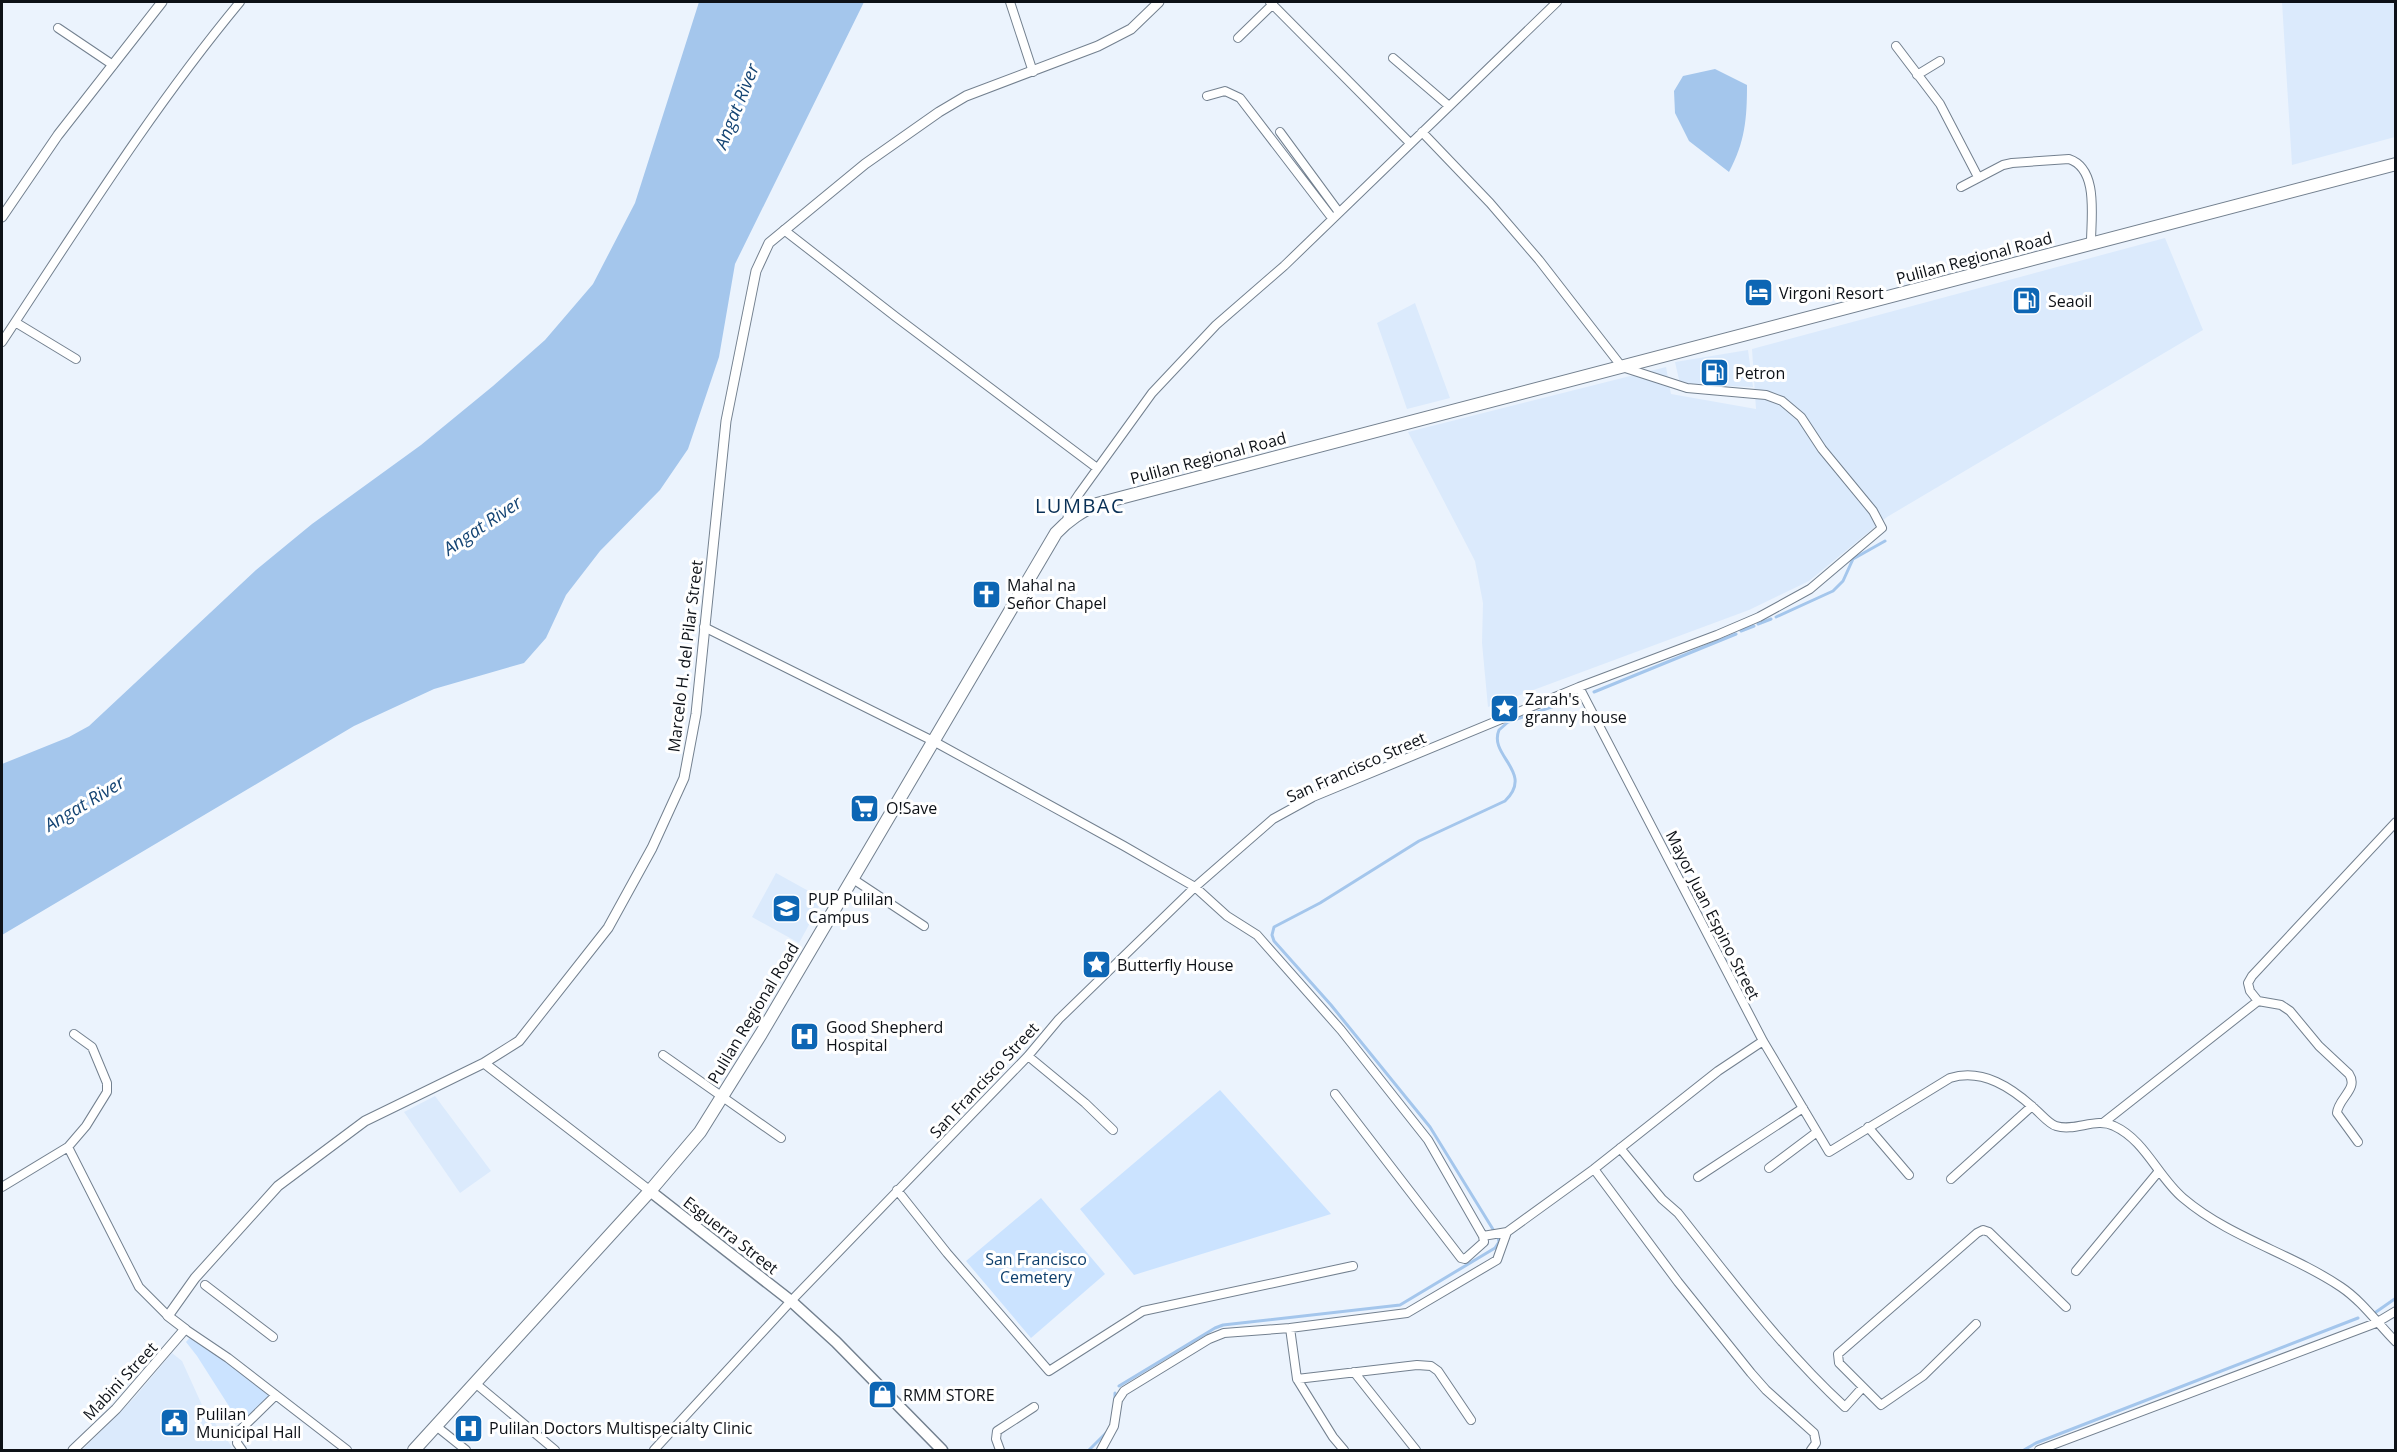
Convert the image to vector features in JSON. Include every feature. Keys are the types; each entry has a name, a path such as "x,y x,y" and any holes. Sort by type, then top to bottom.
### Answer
{"main road":[{"name":"Pulilan Regional Road","path":"414,1450 650,1191 700,1132 935,742 1056,533 1067,521 1097,504 2396,164"},
{"name":"Esguerra Street","path":"650,1191 791,1301 836,1342 942,1450"}],"street":[{"path":"2,217 58,135 162,2"},
{"path":"2,342 111,176 240,2"},
{"path":"1010,2 1033,72"},
{"name":"Marcelo H. del Pilar Street","path":"168,1316 200,1282 278,1186 365,1120 484,1063 519,1041 608,928 652,848 684,778 696,714 722,444 756,271 769,243 865,164 931,117 966,96 1076,56 1131,29 1159,2"},
{"path":"1067,521 1069,509 1152,393 1216,325 1284,266 1338,211 1557,2"},
{"path":"1238,38 1272,3 1410,143"},
{"path":"58,28 112,65"},
{"path":"1896,46 1949,118 1962,150 1978,177"},
{"path":"1393,58 1449,106"},
{"path":"1917,75 1940,61"},
{"path":"1207,96 1225,91 1240,98 1332,218"},
{"path":"1280,132 1338,211"},
{"path":"1422,132 1490,203 1539,260 1622,367"},
{"path":"1961,187 2003,165 2012,163 2069,159 2078,162 2088,175 2090,186 2091,243"},
{"path":"784,230 1097,468"},
{"path":"15,322 76,359"},
{"name":"San Francisco Street","path":"654,1450 791,1301 1028,1056 1059,1019 1196,887 1273,819 1313,796 1579,687 1717,635 1759,616 1810,589 1882,528 1873,511 1822,449 1801,417 1782,401 1766,395 1687,388 1622,367"},
{"path":"704,627 935,742 1124,846 1196,887 1227,916 1257,934 1341,1030 1428,1140 1483,1236 1484,1242 1480,1247 1465,1259 1461,1258 1335,1094"},
{"name":"Mayor Juan Espino Street","path":"1579,687 1763,1041 1829,1152 1868,1127"},
{"path":"2358,1142 2337,1113 2337,1107 2352,1087 2349,1074 2319,1046 2290,1011 2281,1005 2258,1000 2250,991 2248,983 2396,822"},
{"path":"853,879 924,926"},
{"path":"2103,1123 2258,1000"},
{"path":"2,1187 68,1147 87,1126 107,1092 107,1083 92,1047 74,1034"},
{"path":"1483,1236 1507,1232 1594,1169 1718,1071 1763,1041"},
{"path":"663,1055 781,1138"},
{"path":"1028,1056 1113,1130"},
{"name":"Esguerra Street","path":"484,1063 650,1191"},
{"path":"1909,1175 1868,1127 1950,1078 1965,1073 1976,1074 2019,1095 2055,1126 2069,1127 2103,1123 2113,1125 2125,1132 2182,1198 2247,1240 2343,1288 2396,1342"},
{"path":"1951,1179 2032,1106"},
{"path":"1698,1177 1803,1108"},
{"path":"1769,1167 1817,1132"},
{"path":"68,1147 139,1287 168,1316 228,1358 347,1450"},
{"path":"1620,1148 1662,1199 1678,1213 1810,1375 1845,1407 1863,1388"},
{"path":"1594,1169 1678,1282 1751,1372 1766,1390 1814,1433 1816,1443 1811,1450"},
{"path":"2076,1271 2159,1171"},
{"path":"897,1190 947,1253 1049,1371 1143,1311 1353,1266"},
{"path":"1976,1324 1923,1376 1881,1405 1839,1363 1838,1354 1983,1230 1989,1232 2066,1307"},
{"path":"1101,1450 1114,1426 1118,1400 1124,1390 1218,1335 1407,1313 1497,1260 1507,1232"},
{"path":"200,1282 273,1337"},
{"path":"2039,1450 2376,1323 2396,1311"},
{"path":"1290,1328 1297,1379 1333,1437 1344,1450"},
{"name":"Mabini Street","path":"73,1450 116,1409 185,1329"},
{"path":"1297,1379 1417,1365 1431,1366 1438,1371 1471,1419"},
{"path":"1354,1372 1416,1450"},
{"path":"475,1383 555,1450"},
{"path":"240,1450 237,1443 238,1432 276,1395"},
{"path":"1000,1450 996,1439 997,1431 1034,1407"},
{"path":"436,1426 466,1450"}],"shaded area":[{"path":"2282,2 2395,2 2395,137 2292,165"},
{"path":"2165,238 2203,330 1887,517 1809,581 1749,610 1488,707 1482,643 1483,603 1475,561 1408,432 1666,367 1671,394 1756,409 1752,349"},
{"path":"1415,303 1450,398 1407,409 1377,323"},
{"name":"Petron","path":"1748,350 1753,387 1680,384 1675,362"},
{"name":"PUP Pulilan Campus","path":"776,873 823,899 799,943 752,917"},
{"path":"435,1096 491,1171 460,1193 404,1112"},
{"path":"172,1353 182,1361 202,1405 232,1447 229,1450 82,1450 134,1398"}],"green space":[{"path":"1220,1090 1331,1214 1134,1275 1080,1209"},
{"name":"San Francisco Cemetery","path":"1041,1198 1105,1274 1031,1338 966,1261"},
{"path":"192,1335 269,1394 270,1398 241,1425 186,1342"}],"water":[{"name":"Angat River","path":"699,2 864,2 735,264 719,357 688,449 660,490 600,551 566,595 546,638 524,663 434,689 354,726 2,935 2,764 69,737 89,726 256,570 312,524 421,445 545,340 593,284 635,203"},
{"path":"1715,69 1747,85 1744,130 1739,151 1729,172 1689,141 1675,113 1674,91 1683,76"}],"waterway":[{"path":"1776,617 1833,591 1843,581 1853,559 1885,541"},
{"path":"1758,624 1771,619"},
{"path":"1741,631 1754,626"},
{"path":"1594,692 1736,634"},
{"path":"1494,1231 1430,1127 1331,1005 1274,941 1272,935 1274,927 1320,903 1419,841 1505,801 1513,791 1515,781 1497,739 1499,730 1508,722 1575,699"},
{"path":"1119,1386 1223,1325 1400,1305 1495,1248 1499,1242 1498,1237"},
{"path":"2376,1312 2396,1298"},
{"path":"2024,1450 2036,1443 2358,1318"},
{"path":"1115,1393 1115,1401"},
{"path":"1089,1450 1107,1432"}],"place":[{"name":"Virgoni Resort","path":"1758,293"},
{"name":"Seaoil","path":"2027,301"},
{"name":"Petron","path":"1714,373"},
{"name":"Mahal na Señor Chapel","path":"986,594"},
{"name":"Zarah's granny house","path":"1504,708"},
{"name":"O!Save","path":"865,808"},
{"name":"PUP Pulilan Campus","path":"787,908"},
{"name":"Butterfly House","path":"1096,965"},
{"name":"Good Shepherd Hospital","path":"805,1036"},
{"name":"RMM STORE","path":"882,1395"},
{"name":"Pulilan Municipal Hall","path":"175,1423"},
{"name":"Pulilan Doctors Multispecialty Clinic","path":"468,1428"}],"district":[{"name":"LUMBAC","path":"1080,505"}]}
